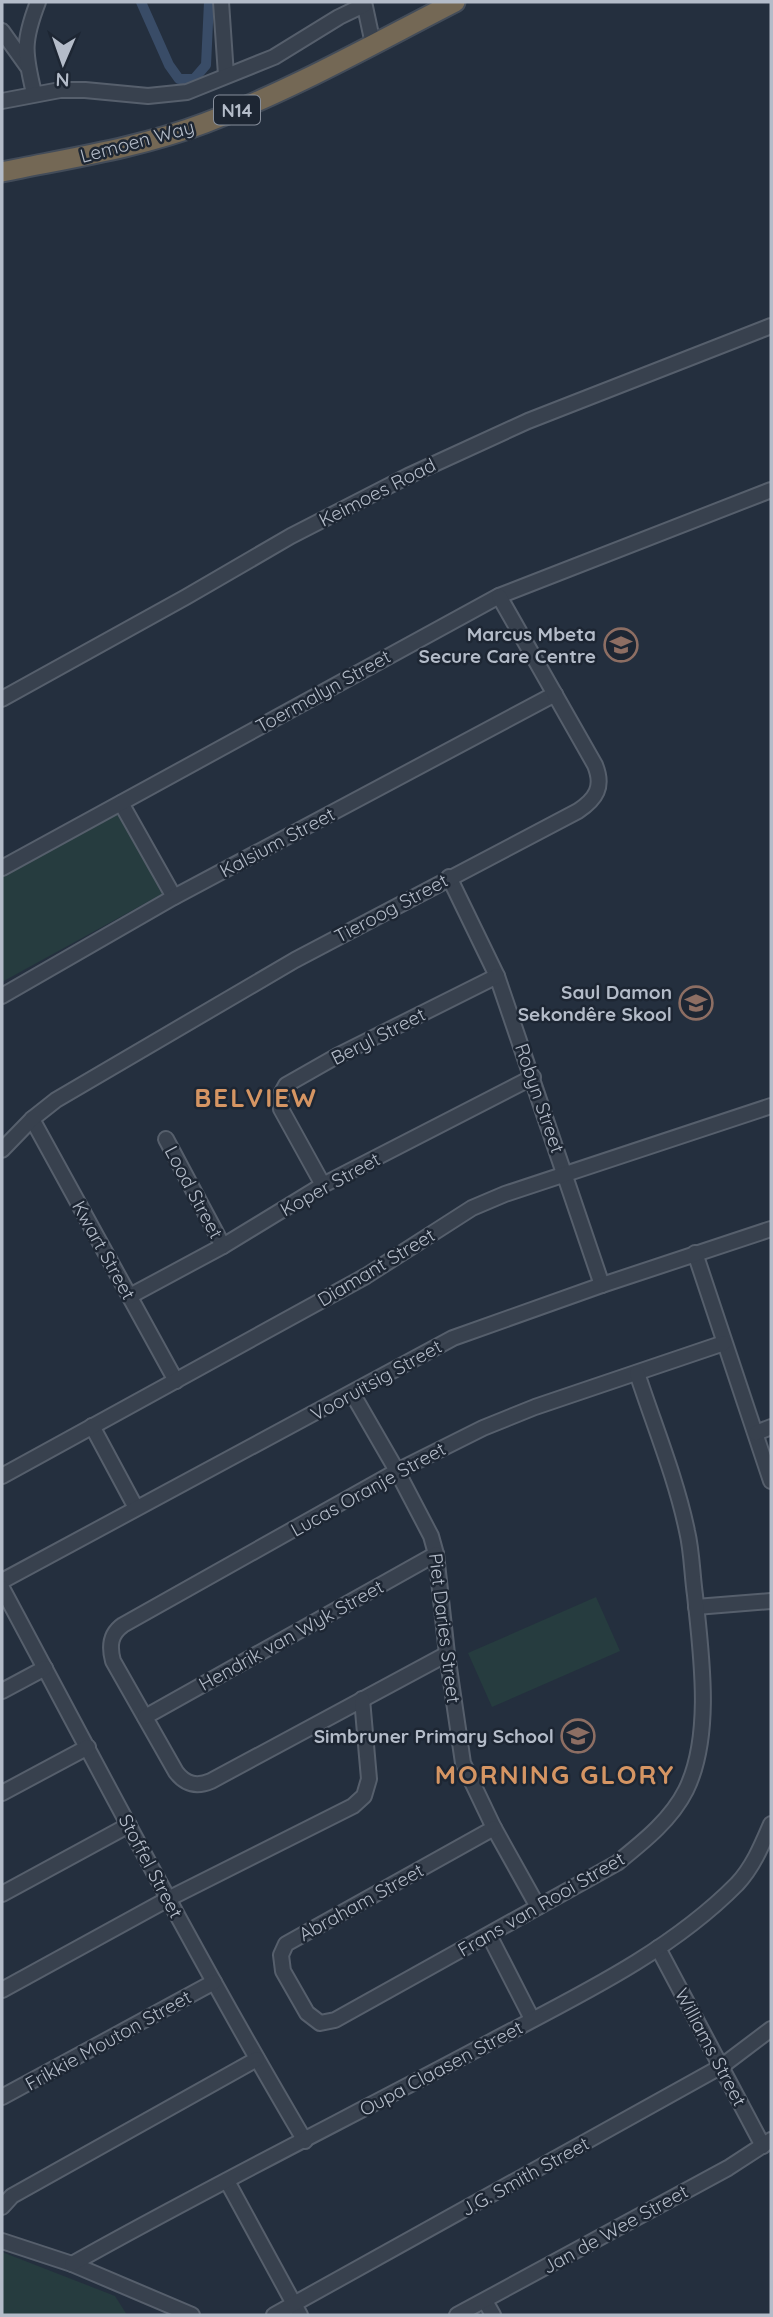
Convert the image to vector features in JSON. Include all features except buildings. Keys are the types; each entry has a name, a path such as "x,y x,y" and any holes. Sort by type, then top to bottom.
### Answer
{"highway":[{"name":"Lemoen Way","path":"2,172 108,151 203,124 272,96 455,2"}],"street":[{"path":"34,93 26,53 27,31 38,2"},
{"path":"221,2 226,75"},
{"path":"2,101 34,93 76,89 161,96 187,92 285,51 364,3 373,44"},
{"path":"2,31 28,67"},
{"path":"223,43 248,67"},
{"name":"Keimoes Road","path":"2,699 291,536 408,475 528,421 771,326"},
{"name":"Toermalyn Street","path":"2,868 499,596 771,490"},
{"name":"Tieroog Street","path":"2,1150 32,1119 56,1100 242,989 578,811 596,795 600,784 598,772 499,596"},
{"name":"Kalsium Street","path":"2,996 174,897 555,694"},
{"path":"121,803 174,897"},
{"name":"Robyn Street","path":"449,877 497,976 602,1284"},
{"name":"Beryl Street","path":"323,1185 281,1109 280,1096 286,1085 337,1056 497,976"},
{"name":"Koper Street","path":"130,1296 223,1246 323,1185 533,1077"},
{"name":"Diamant Street","path":"2,1476 366,1276 472,1208 565,1174 771,1106"},
{"name":"Kwart Street","path":"32,1119 176,1381"},
{"name":"Lood Street","path":"166,1139 223,1246"},
{"name":"Vooruitsig Street","path":"2,1581 453,1338 602,1284 771,1228"},
{"path":"695,1253 771,1481"},
{"name":"Lucas Oranje Street","path":"145,1717 113,1661 111,1643 118,1628 397,1471 497,1421 724,1343"},
{"name":"Frans van Rooi Street","path":"334,2020 617,1863 638,1846 675,1808 686,1790 693,1770 700,1732 701,1665 688,1532 637,1373"},
{"name":"Piet Daries Street","path":"352,1393 429,1530 436,1554 463,1763 494,1828 538,1907"},
{"path":"92,1426 136,1508"},
{"path":"756,1433 771,1427"},
{"name":"Hendrik van Wyk Street","path":"145,1717 436,1554"},
{"name":"Stoffel Street","path":"2,1588 168,1899 305,2141"},
{"path":"696,1607 771,1601"},
{"path":"145,1717 182,1779 188,1783 203,1784 447,1654"},
{"path":"2,1691 45,1668"},
{"path":"2,1990 168,1899 353,1806 363,1796 368,1784 362,1699"},
{"path":"2,1793 88,1747"},
{"name":"Oupa Claasen Street","path":"72,2264 532,2019 658,1948 738,1882 751,1865 771,1824"},
{"path":"2,1894 130,1825"},
{"name":"Abraham Street","path":"334,2020 320,2023 307,2013 283,1971 281,1955 286,1944 494,1828"},
{"path":"489,1935 532,2019"},
{"name":"Williams Street","path":"658,1948 767,2143"},
{"name":"Frikkie Mouton Street","path":"2,2097 214,1982"},
{"name":"J.G. Smith Street","path":"274,2315 297,2310 722,2066 771,2029"},
{"path":"2,2207 12,2196 257,2059"},
{"name":"Jan de Wee Street","path":"457,2315 767,2143"},
{"path":"227,2181 297,2310"},
{"path":"2,2241 72,2264 192,2315"},
{"path":"485,2301 493,2315"}],"green space":[{"path":"118,811 162,894 2,982 2,875"},
{"path":"596,1597 620,1651 492,1707 468,1653"},
{"path":"2,2252 115,2296 127,2315 2,2315"}],"waterway":[{"path":"141,2 169,65 179,79 194,79 206,65 209,2"}],"place":[{"name":"Marcus Mbeta Secure Care Centre","path":"621,645"},
{"name":"Saul Damon Sekondêre Skool","path":"696,1003"},
{"name":"Simbruner Primary School","path":"578,1736"}],"district":[{"name":"BELVIEW","path":"256,1097"},
{"name":"MORNING GLORY","path":"555,1774"}]}
